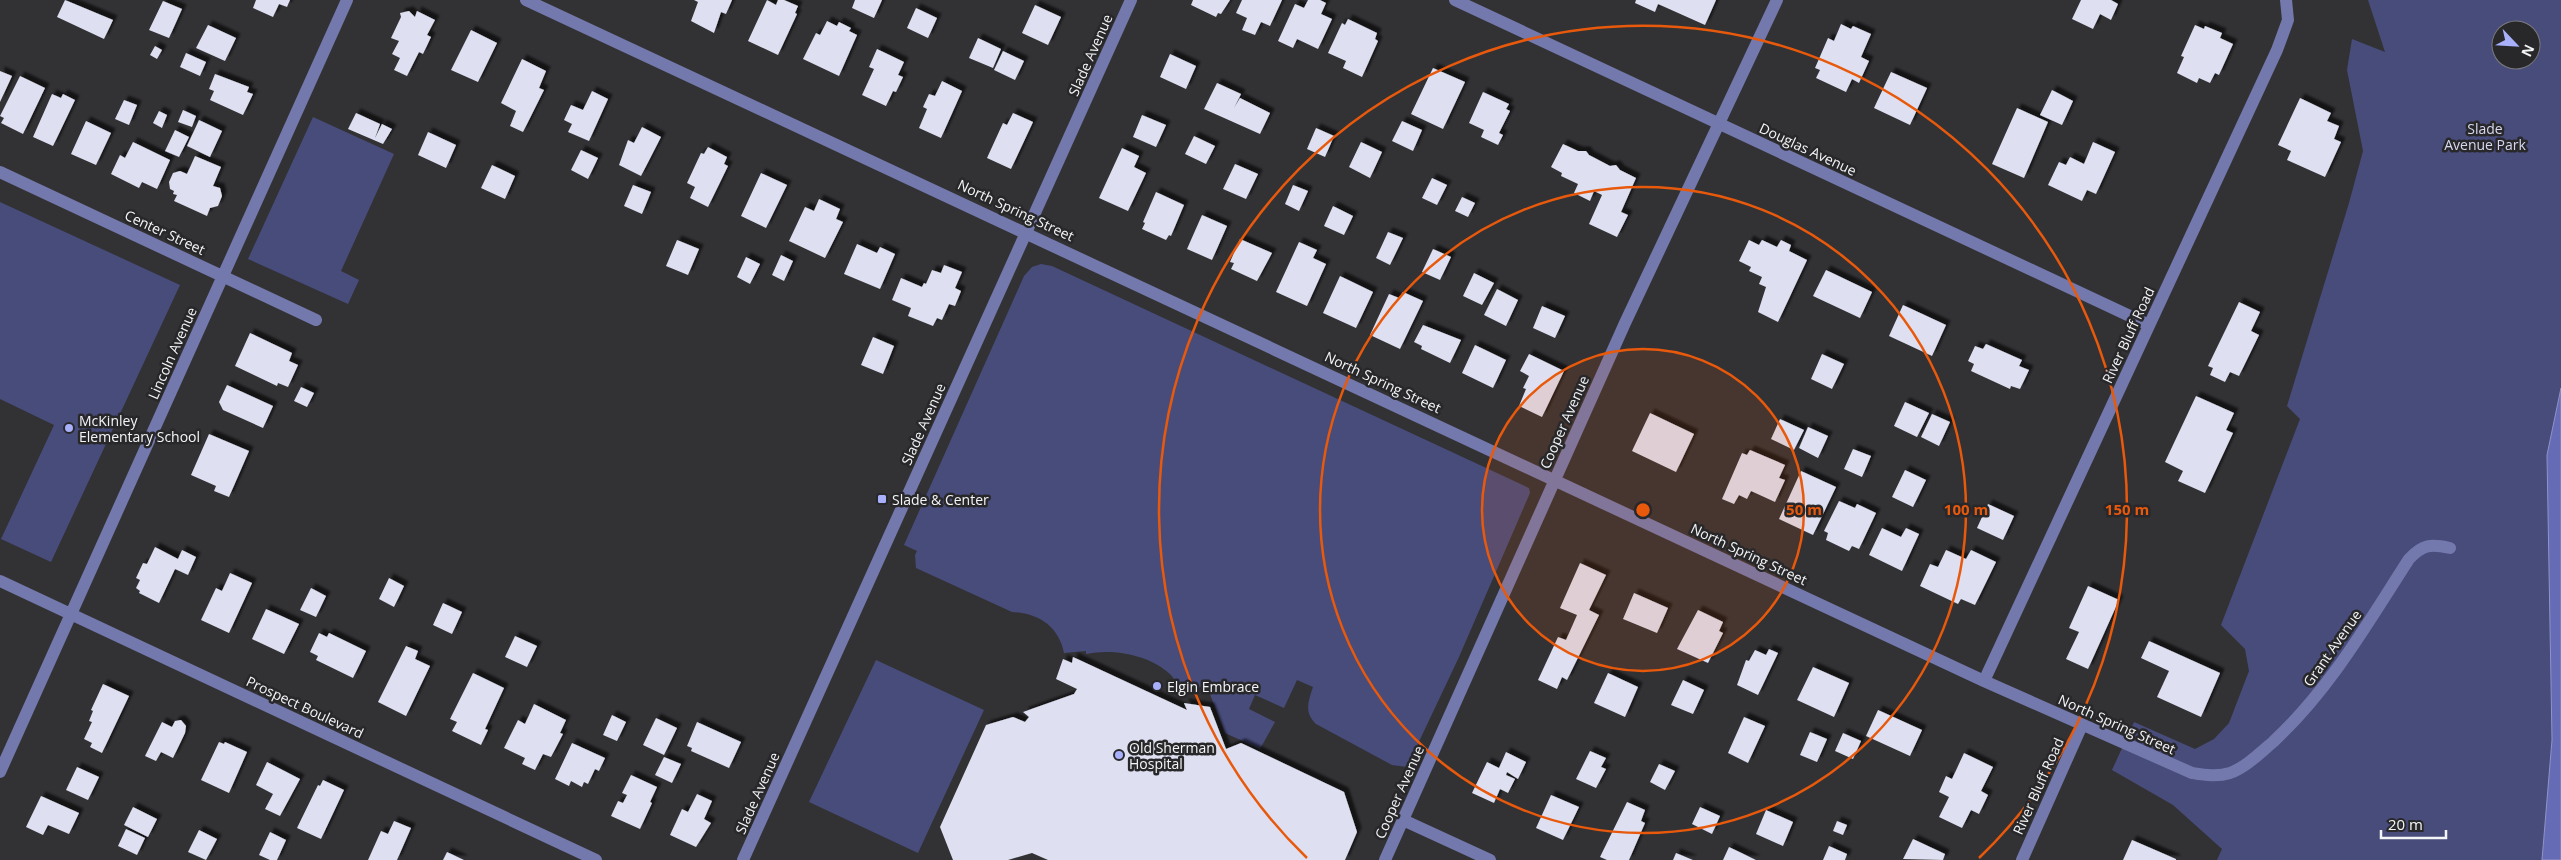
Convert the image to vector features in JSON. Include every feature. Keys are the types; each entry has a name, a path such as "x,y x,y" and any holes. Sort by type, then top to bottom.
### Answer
{"street":[{"name":"Lincoln Avenue","path":"0,772 347,0"},
{"name":"North Spring Street","path":"526,0 1984,681 2192,773 2209,776 2230,773"},
{"name":"Slade Avenue","path":"743,860 1131,0"},
{"name":"Douglas Avenue","path":"1455,0 2149,325"},
{"name":"Cooper Avenue","path":"1385,860 1555,479 1718,123 1777,0"},
{"name":"River Bluff Road","path":"1984,681 2277,50 2288,20 2286,0"},
{"name":"Center Street","path":"0,172 316,320"},
{"name":"Grant Avenue","path":"2230,773 2257,756 2301,716 2330,681 2409,559 2420,548 2432,544 2450,548"},
{"name":"Prospect Boulevard","path":"0,581 596,860"},
{"name":"River Bluff Road","path":"2022,860 2082,725"},
{"path":"1403,820 1490,860"}],"green space":[{"name":"Slade Avenue Park","path":"2368,0 2561,0 2561,388 2547,455 2552,740 2542,860 2217,860 2222,849 2173,805 2112,770 2134,722 2195,749 2214,739 2229,723 2249,671 2245,649 2221,625 2300,419 2287,406 2363,151 2347,70 2352,39 2385,52"},
{"path":"313,117 394,154 341,271 359,280 348,304 248,259"},
{"name":"McKinley Elementary School","path":"0,202 180,285 51,562 1,539 54,425 0,399"},
{"path":"1041,264 1052,266 1529,488 1530,493 1459,657 1407,767 1392,765 1316,724 1308,711 1313,687 1297,680 1284,708 1255,695 1249,709 1275,722 1260,749 1225,733 1206,684 1186,694 1163,668 1142,658 1108,652 1064,653 1052,628 1039,618 1012,612 916,568 915,555 917,551 904,545 1024,276 1032,267"},
{"path":"876,660 984,710 918,853 809,802"}],"shaded area":[{"path":"2561,388 2561,860 2542,860 2552,740 2547,455"}],"building":[{"path":"65,0 113,20 104,39 57,17"},
{"path":"256,0 290,0 287,7 279,4 273,17 253,8"},
{"path":"694,0 732,0 726,14 721,12 714,33 691,21 698,2"},
{"path":"767,0 776,5 778,0 784,0 798,6 795,13 797,14 778,55 748,41"},
{"path":"855,0 882,0 874,18 852,8"},
{"path":"1193,0 1230,0 1221,14 1218,13 1216,17 1191,5"},
{"path":"1242,0 1282,0 1270,26 1261,22 1255,35 1242,30 1247,18 1236,13"},
{"path":"1308,0 1320,0 1326,3 1321,14 1332,19 1318,49 1297,39 1293,48 1278,41 1295,4 1304,8"},
{"path":"1636,0 1716,0 1705,25 1658,4 1655,12 1635,3"},
{"path":"2081,0 2111,0 2118,4 2111,20 2100,14 2093,29 2072,19"},
{"path":"163,1 182,9 169,38 149,30"},
{"path":"1035,5 1061,17 1048,45 1022,33"},
{"path":"916,8 937,18 928,38 907,28"},
{"path":"409,11 415,17 417,11 435,20 427,35 431,37 423,54 419,52 407,76 394,70 400,58 392,54 399,41 391,38 401,17 400,13"},
{"path":"1348,19 1377,33 1375,39 1378,41 1362,77 1343,68 1346,61 1328,53 1342,23 1345,25"},
{"path":"827,21 837,26 839,22 851,28 849,31 857,35 839,76 803,59 816,33 820,35"},
{"path":"1841,24 1851,29 1853,26 1871,34 1861,57 1869,61 1859,83 1852,79 1846,92 1816,78 1820,70 1815,68 1828,38 1834,41"},
{"path":"208,25 236,38 225,61 196,48"},
{"path":"2195,25 2204,29 2205,26 2222,33 2220,38 2233,44 2219,75 2215,73 2210,83 2199,78 2197,83 2177,73 2184,57 2181,56"},
{"path":"471,30 497,43 478,82 451,70"},
{"path":"978,38 1001,49 993,68 969,58"},
{"path":"155,46 162,50 157,59 150,55"},
{"path":"877,49 904,62 898,75 903,77 896,92 893,91 886,106 862,95 874,69 869,67"},
{"path":"1003,51 1024,61 1015,80 994,70"},
{"path":"186,53 206,62 200,76 180,67"},
{"path":"1170,54 1196,66 1186,89 1160,77"},
{"path":"522,59 546,71 539,88 544,90 523,132 510,126 516,111 501,103"},
{"path":"1433,68 1465,82 1443,129 1411,114"},
{"path":"0,71 12,76 0,102"},
{"path":"1891,72 1927,88 1910,125 1874,108"},
{"path":"215,74 249,87 247,92 253,94 243,115 210,100 214,91 209,89"},
{"path":"20,76 45,88 23,134 1,123 4,118 0,116"},
{"path":"942,81 962,91 941,138 919,128 927,109 923,107 929,94 935,96"},
{"path":"1217,83 1241,94 1234,108 1240,98 1270,113 1260,134 1204,109"},
{"path":"2052,90 2073,101 2062,125 2040,115"},
{"path":"592,91 608,99 589,141 568,132 572,124 564,120 571,105 583,110"},
{"path":"1483,92 1509,104 1506,109 1510,111 1499,133 1503,135 1498,145 1481,137 1484,130 1469,123"},
{"path":"52,94 61,98 63,94 75,100 53,146 33,137"},
{"path":"2300,98 2331,113 2327,121 2339,126 2334,139 2341,142 2325,177 2287,160 2291,151 2278,145"},
{"path":"124,100 137,105 129,125 115,119"},
{"path":"2017,108 2048,122 2024,178 1992,164"},
{"path":"183,110 196,116 192,127 178,122"},
{"path":"159,111 167,115 162,128 153,123"},
{"path":"356,113 380,124 375,138 382,124 392,129 383,144 348,129"},
{"path":"1013,113 1033,122 1011,169 987,158 1003,123 1007,125"},
{"path":"1142,115 1166,125 1156,147 1133,137"},
{"path":"199,120 222,131 210,157 187,146"},
{"path":"86,121 111,133 96,165 71,154"},
{"path":"1402,121 1422,130 1413,151 1392,141"},
{"path":"642,127 661,137 641,176 619,165 628,140 634,143"},
{"path":"1316,128 1334,136 1325,157 1307,149"},
{"path":"175,130 189,137 179,157 165,151"},
{"path":"428,132 456,145 446,168 418,155"},
{"path":"1194,136 1215,146 1206,164 1185,154"},
{"path":"133,142 170,160 157,189 142,182 139,188 111,174 120,155 125,158"},
{"path":"1361,142 1382,152 1370,178 1349,167"},
{"path":"2093,142 2115,152 2096,194 2087,190 2082,201 2048,185 2059,162 2066,165 2070,157 2084,164"},
{"path":"1563,144 1578,151 1586,151 1589,155 1610,166 1616,165 1620,170 1636,178 1621,212 1628,215 1617,237 1589,224 1602,195 1594,191 1590,201 1574,193 1578,184 1561,176 1562,173 1551,167"},
{"path":"708,147 727,157 724,164 728,166 708,207 690,198 695,187 687,183 701,153 704,154"},
{"path":"1122,148 1139,156 1134,167 1146,173 1128,211 1099,198"},
{"path":"581,150 598,158 588,179 571,170"},
{"path":"195,156 221,167 213,186 220,188 222,196 218,206 210,208 207,216 174,201 177,195 173,194 174,191 170,189 169,182 173,173 180,171 187,174"},
{"path":"1235,164 1258,174 1246,199 1223,189"},
{"path":"492,165 515,176 505,199 481,188"},
{"path":"761,173 787,185 766,228 741,216"},
{"path":"1432,178 1447,185 1437,205 1422,198"},
{"path":"633,185 651,192 642,214 624,206"},
{"path":"1293,185 1308,191 1299,211 1285,204"},
{"path":"1156,192 1184,205 1171,236 1169,235 1166,240 1142,229 1145,223 1143,222"},
{"path":"1462,197 1475,203 1468,217 1455,211"},
{"path":"819,199 840,209 836,219 843,222 825,258 789,241 805,207 814,211"},
{"path":"1333,206 1353,216 1344,235 1324,226"},
{"path":"1202,215 1227,226 1212,260 1187,249"},
{"path":"1388,232 1403,238 1390,265 1376,258"},
{"path":"1240,239 1272,253 1257,281 1231,269 1234,263 1230,262"},
{"path":"677,240 699,249 688,275 666,266"},
{"path":"1749,240 1759,245 1762,240 1777,247 1781,240 1791,245 1789,251 1807,260 1778,322 1758,312 1766,287 1759,284 1762,277 1749,271 1751,267 1739,261"},
{"path":"1299,242 1317,250 1313,258 1326,264 1307,306 1276,292"},
{"path":"857,244 877,253 880,247 895,254 880,289 844,274"},
{"path":"1433,249 1451,257 1440,280 1422,272"},
{"path":"781,255 793,261 784,281 772,275"},
{"path":"746,257 760,264 750,284 737,277"},
{"path":"944,265 962,272 955,288 961,291 955,306 949,304 942,320 937,318 933,326 908,316 911,308 892,300 901,278 922,287 924,283 926,284 932,270 941,273"},
{"path":"1826,270 1872,292 1860,318 1813,296"},
{"path":"1474,273 1494,283 1482,305 1463,296"},
{"path":"1340,276 1373,292 1356,328 1323,313"},
{"path":"1497,289 1518,300 1506,326 1484,315"},
{"path":"1403,292 1423,301 1400,349 1370,335 1389,294 1399,298"},
{"path":"2239,302 2260,312 2251,331 2259,335 2239,376 2230,372 2225,382 2210,375 2213,368 2208,366"},
{"path":"1903,305 1946,325 1932,356 1889,336"},
{"path":"1542,306 1565,316 1555,338 1533,328"},
{"path":"1423,325 1461,340 1450,363 1421,349 1422,346 1414,342"},
{"path":"250,333 292,353 289,361 298,365 288,387 278,383 277,386 235,366"},
{"path":"873,337 894,346 883,374 861,365"},
{"path":"1986,344 2022,360 2019,366 2029,370 2020,389 2011,386 2010,389 1971,371 1974,364 1968,361 1975,346 1983,349"},
{"path":"1475,345 1506,360 1493,388 1462,373"},
{"path":"1529,354 1564,371 1542,417 1519,406 1526,389 1523,388 1529,376 1520,371"},
{"path":"1822,354 1844,364 1832,389 1811,379"},
{"path":"227,385 273,406 263,428 223,410 219,402"},
{"path":"301,387 314,393 307,407 294,401"},
{"path":"2196,396 2234,413 2226,430 2233,433 2205,493 2178,481 2183,471 2165,462"},
{"path":"1905,402 1929,413 1917,437 1894,426"},
{"path":"1650,413 1694,434 1676,472 1632,451"},
{"path":"1932,414 1950,422 1939,446 1921,437"},
{"path":"1780,419 1804,430 1794,450 1771,439"},
{"path":"1808,427 1828,436 1818,458 1799,448"},
{"path":"209,434 249,451 229,497 214,491 216,486 191,475"},
{"path":"1853,449 1871,456 1862,477 1844,469"},
{"path":"1750,450 1785,465 1779,478 1785,480 1775,502 1751,491 1747,499 1739,495 1734,504 1722,499 1742,453 1747,455"},
{"path":"1905,470 1926,480 1913,507 1892,497"},
{"path":"1801,471 1836,487 1813,535 1779,519"},
{"path":"1839,501 1855,508 1857,504 1876,513 1859,549 1852,546 1849,551 1826,540 1828,533 1824,531"},
{"path":"1988,504 2014,516 2003,540 1977,528"},
{"path":"1882,528 1901,537 1906,528 1919,534 1902,571 1869,555"},
{"path":"155,547 178,559 182,550 196,557 188,575 175,569 159,603 139,593 140,591 136,588 140,580 136,578 143,563 147,564"},
{"path":"1946,550 1966,559 1971,550 1996,562 1975,605 1961,599 1958,604 1920,586 1930,564 1938,567"},
{"path":"1580,563 1606,575 1589,610 1599,615 1567,680 1562,677 1557,689 1538,680 1558,637 1566,640 1577,615 1560,608"},
{"path":"230,573 252,583 229,633 201,620 216,588 222,591"},
{"path":"389,578 404,586 394,607 379,599"},
{"path":"2088,586 2119,600 2088,669 2066,659 2079,632 2069,628"},
{"path":"311,588 326,596 316,617 300,610"},
{"path":"1634,593 1668,608 1657,633 1623,619"},
{"path":"443,603 462,612 452,634 433,625"},
{"path":"266,609 299,624 284,654 252,639"},
{"path":"1698,610 1723,622 1719,631 1723,633 1708,663 1677,649"},
{"path":"319,633 327,637 329,633 366,651 353,678 316,660 318,656 310,652"},
{"path":"515,636 537,646 527,667 505,657"},
{"path":"2149,641 2220,673 2201,717 2157,697 2169,671 2141,658"},
{"path":"406,646 418,651 415,659 430,666 406,716 378,702"},
{"path":"1769,649 1778,653 1758,695 1737,685 1746,660 1749,661 1755,650 1766,655"},
{"name":"Old Sherman Hospital","path":"1073,657 1187,710 1184,703 1210,707 1226,749 1241,743 1344,792 1357,832 1345,860 1048,860 1032,853 1008,860 953,860 940,827 986,725 1013,717 1025,722 1029,717 1023,712 1074,694 1077,689 1056,679 1063,659 1072,663"},
{"path":"1813,667 1849,683 1834,717 1797,700"},
{"path":"473,673 504,688 485,729 488,730 481,745 452,731 457,722 450,719"},
{"path":"1608,673 1638,687 1625,717 1594,703"},
{"path":"1683,680 1704,690 1693,714 1671,705"},
{"path":"103,684 129,696 102,753 90,747 92,743 84,739 92,722 89,721 93,711 91,710"},
{"path":"534,704 566,720 560,733 563,734 551,757 543,754 535,770 522,764 525,758 504,748 518,720 525,724"},
{"path":"1878,710 1922,730 1910,756 1866,736"},
{"path":"612,715 626,722 617,741 603,735"},
{"path":"1744,717 1765,726 1748,763 1728,753"},
{"path":"656,718 677,728 664,755 643,745"},
{"path":"181,720 186,726 185,733 173,758 161,752 156,761 145,756 162,722 172,727 175,721"},
{"path":"697,722 741,742 729,768 691,751 692,748 687,746"},
{"path":"1810,732 1827,739 1817,762 1800,755"},
{"path":"1843,733 1861,741 1853,759 1835,751"},
{"path":"219,742 224,744 225,742 247,752 229,793 201,780"},
{"path":"572,743 605,758 599,771 595,769 588,784 584,782 582,787 571,781 569,786 555,779"},
{"path":"1590,751 1606,758 1601,767 1606,769 1596,788 1576,779"},
{"path":"1506,752 1526,762 1518,779 1507,772 1506,775 1515,779 1508,793 1500,789 1494,803 1472,793 1487,762 1499,768"},
{"path":"1964,753 1993,767 1981,791 1988,795 1979,814 1971,810 1962,828 1939,817 1949,797 1939,792 1946,776 1952,779"},
{"path":"664,757 681,764 672,783 655,775"},
{"path":"267,762 300,779 280,816 265,809 273,794 256,785"},
{"path":"1659,764 1675,771 1665,790 1650,782"},
{"path":"77,767 99,777 88,800 66,790"},
{"path":"631,775 657,787 640,829 611,816 618,801 623,803 627,795 622,793"},
{"path":"323,780 344,790 321,839 297,828 318,785 320,786"},
{"path":"697,794 712,801 704,819 711,823 696,847 670,835 682,809 688,812"},
{"path":"1551,795 1579,807 1563,840 1536,828"},
{"path":"41,796 79,813 69,834 48,825 43,835 26,827"},
{"path":"1627,802 1645,810 1641,821 1645,823 1629,860 1607,860 1600,857"},
{"path":"133,807 157,819 148,837 124,825"},
{"path":"1700,807 1720,816 1712,834 1692,824"},
{"path":"1766,810 1793,822 1783,846 1756,834"},
{"path":"394,821 411,828 397,860 368,860 381,831 388,834"},
{"path":"1837,821 1847,825 1843,835 1833,831"},
{"path":"126,829 145,838 137,855 118,846"},
{"path":"199,830 217,839 206,860 188,852"},
{"path":"270,832 286,840 277,860 270,860 259,855"},
{"path":"1913,839 1945,854 1943,860 1903,859"},
{"path":"2132,840 2176,859 2176,860 2123,860"},
{"path":"1829,846 1847,854 1845,860 1823,860"},
{"path":"1729,847 1756,860 1723,860"},
{"path":"447,852 464,860 443,860"},
{"path":"1676,853 1693,860 1673,860"}],"place":[{"name":"McKinley Elementary School","path":"69,428"},
{"name":"Slade & Center","path":"882,499"},
{"name":"Elgin Embrace","path":"1157,686"},
{"name":"Old Sherman Hospital","path":"1119,755"}]}
